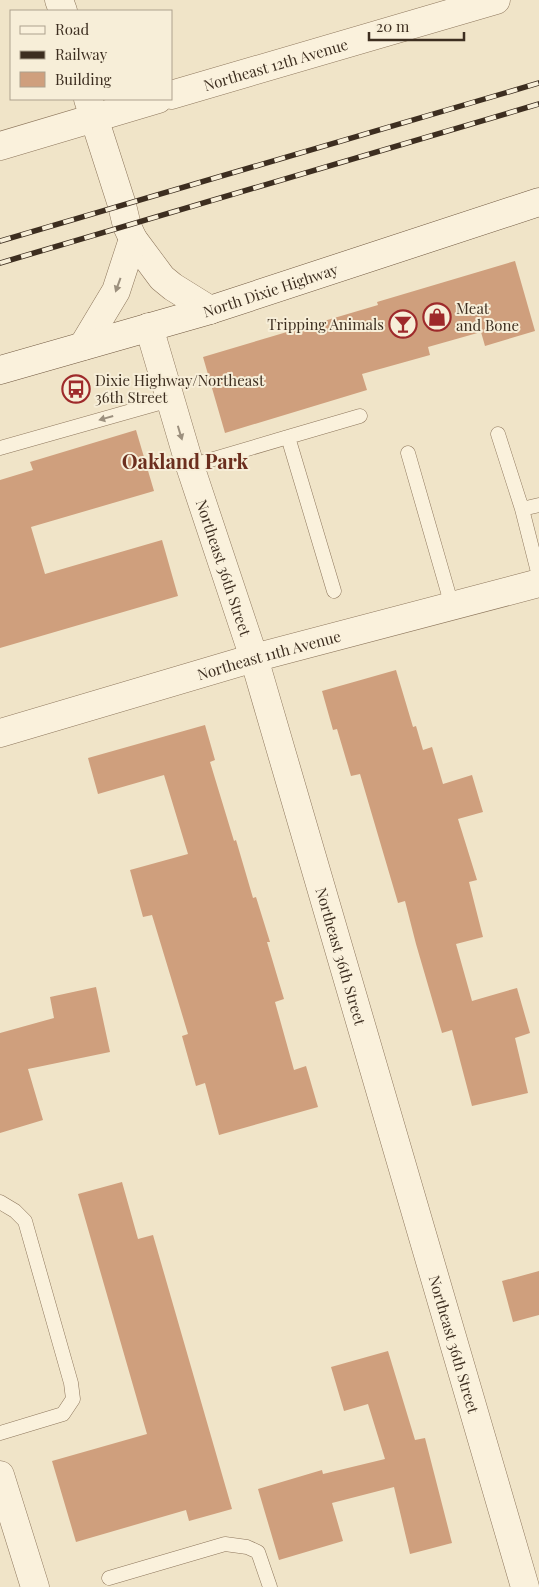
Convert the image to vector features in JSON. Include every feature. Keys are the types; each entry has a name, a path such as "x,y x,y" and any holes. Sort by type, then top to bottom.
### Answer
{"street":[{"name":"Northeast 12th Avenue","path":"172,95 496,0"},
{"path":"0,146 91,108 151,100"},
{"path":"91,108 127,226 133,239 162,278 210,310"},
{"name":"North Dixie Highway","path":"0,370 210,310 539,202"},
{"path":"83,346 116,291 133,239"},
{"name":"Northeast 36th Street","path":"149,327 190,466 254,658 527,1585"},
{"name":"Northeast 11th Avenue","path":"0,733 254,658 539,583"},
{"path":"0,1475 34,1587"}],"lane":[{"path":"0,448 170,400"},
{"path":"190,466 360,416"},
{"path":"498,434 522,509 539,576"},
{"path":"288,437 334,591"},
{"path":"408,453 452,606"},
{"path":"522,509 539,505"},
{"path":"0,1202 15,1211 25,1221 72,1383 73,1399 63,1414 0,1433"},
{"path":"109,1578 225,1544 247,1547 258,1552 270,1587"}],"building":[{"path":"515,261 535,331 485,346 481,332 428,347 430,355 362,374 367,390 225,433 203,357 378,305 377,302"},
{"path":"136,430 154,491 31,527 45,574 162,540 178,596 0,648 0,480 33,470 30,462"},
{"path":"396,670 413,727 416,726 423,750 432,747 443,784 472,775 483,812 458,819 477,880 469,882 483,937 456,944 472,1001 517,988 530,1033 515,1038 528,1093 472,1106 452,1030 442,1033 405,901 398,903 360,774 351,776 337,729 333,730 322,691"},
{"path":"205,725 215,760 210,762 253,898 256,897 270,942 267,942 284,999 275,1002 294,1070 306,1066 318,1107 219,1135 205,1083 196,1086 182,1036 188,1034 152,915 143,917 130,870 188,854 164,775 98,794 88,758"},
{"path":"96,987 110,1052 28,1069 43,1120 0,1133 0,1033 54,1018 50,997"},
{"path":"122,1182 138,1239 153,1235 232,1509 189,1521 186,1510 76,1542 52,1461 147,1434 78,1194"},
{"path":"539,1271 539,1315 513,1322 502,1281"},
{"path":"388,1351 415,1440 425,1438 452,1543 410,1554 394,1487 332,1503 343,1541 279,1560 258,1489 322,1470 323,1474 385,1459 368,1404 344,1411 331,1367"}],"railway":[{"path":"0,241 539,83"},
{"path":"0,263 539,104"}],"place":[{"name":"Meat and Bone","path":"437,317"},
{"name":"Tripping Animals","path":"403,324"},
{"name":"Dixie Highway/Northeast 36th Street","path":"76,389"}],"district":[{"name":"Oakland Park","path":"185,460"}]}
